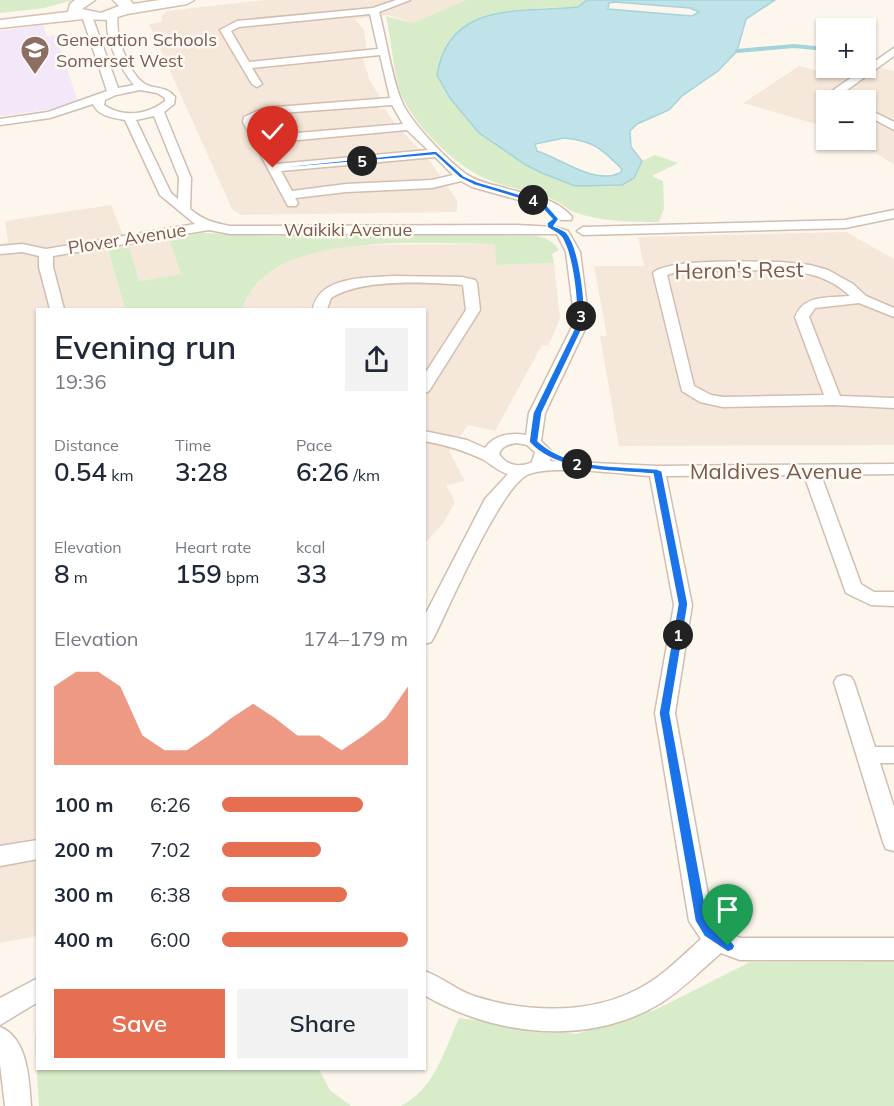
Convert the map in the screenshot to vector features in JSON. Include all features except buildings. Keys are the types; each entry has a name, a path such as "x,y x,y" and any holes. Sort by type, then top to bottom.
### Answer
{"street":[{"path":"120,6 145,0"},
{"path":"0,16 85,6 120,6 187,0"},
{"path":"257,84 225,30 229,27 374,11 405,0"},
{"path":"0,24 85,6"},
{"path":"85,6 113,92"},
{"path":"120,6 110,27 130,76 144,88"},
{"path":"374,11 396,101 410,126 462,177 543,204 573,252 581,315 579,327 537,413 499,451 494,499"},
{"path":"840,90 894,51"},
{"path":"246,65 383,52"},
{"path":"0,122 50,115 107,113 129,116 158,111 166,107 170,97 160,90 144,88 113,92 102,98 50,115"},
{"path":"102,98 98,103 99,107 107,113"},
{"path":"396,101 255,113 249,122 290,199 346,188 432,184 462,177"},
{"path":"158,111 185,178 184,210"},
{"name":"Waikiki Avenue","path":"129,116 166,195 194,219 209,226 230,230 517,229 558,225 582,229"},
{"path":"876,117 894,127"},
{"path":"258,140 410,126"},
{"path":"273,168 436,153"},
{"path":"573,252 582,229 845,224 894,214"},
{"name":"Plover Avenue","path":"0,250 22,248 46,253 209,226"},
{"name":"Plover Avenue","path":"46,253 46,267 57,308"},
{"name":"Heron's Rest","path":"894,313 861,299 842,281 824,272 794,265 674,268 660,273 687,388 696,395 723,402 834,400 894,403"},
{"path":"320,308 322,299 328,293 354,283 462,281 470,283 473,310 470,318 426,385"},
{"name":"Heron's Rest","path":"834,400 802,317 805,309 811,304 861,299"},
{"path":"426,633 494,499 534,458 537,413"},
{"path":"426,436 534,458"},
{"path":"499,451 504,469 534,458"},
{"name":"Maldives Avenue","path":"534,458 586,466 657,471 894,469"},
{"path":"657,471 683,604 665,713 699,910 705,926 718,940 740,949 894,949"},
{"path":"811,471 853,588 870,598 894,599"},
{"path":"844,682 894,842"},
{"path":"868,755 894,755"},
{"path":"0,856 36,849"},
{"path":"426,983 464,1003 495,1012 558,1020 577,1019 624,1007 650,996 718,940"},
{"path":"0,1013 36,990"},
{"path":"0,1038 15,1065 18,1106"}],"shaded area":[{"path":"266,0 466,0 412,23 388,15 355,19 364,30 366,46 363,59 370,81 379,95 379,109 385,109 429,160 457,200 457,212 241,215 232,209 149,24 162,22 161,17 167,11"},
{"name":"Generation Schools Somerset West","path":"43,25 47,36 56,35 78,102 55,109 0,116 0,31"},
{"path":"799,66 816,70 816,78 853,80 876,78 876,67 894,71 894,165 871,150 876,150 876,90 816,90 816,124 743,103"},
{"path":"111,205 125,240 167,234 182,274 139,281 108,250 125,308 36,308 36,936 0,943 0,244 8,242 5,221"},
{"path":"846,232 894,259 894,445 619,446 600,336 607,336 594,266 644,266 638,237"},
{"path":"495,244 497,265 554,263 560,319 548,346 542,345 495,431 468,425 449,451 465,481 446,485 455,502 444,522 426,542 426,308 243,308 250,292 264,276 285,263 311,253 355,245"}],"green space":[{"path":"0,0 73,0 44,8 0,13"},
{"path":"466,0 587,0 578,7 539,8 484,17 450,98 583,186 634,178 642,161 655,155 678,163 652,176 663,181 664,208 659,222 595,218 574,212 546,197 489,180 476,174 449,155 423,129 404,101 399,88 386,16 412,23"},
{"path":"202,233 280,236 283,234 506,233 506,236 543,237 555,244 559,250 552,254 554,263 496,265 495,244 393,243 353,246 315,253 282,265 257,283 244,308 125,308 108,250 129,247 139,281 181,274 169,239"},
{"path":"894,961 894,1106 400,1106 412,1099 430,1080 459,1018 576,1034 655,1010 750,962"},
{"path":"37,1070 319,1070 330,1090 351,1106 39,1106"}],"water":[{"path":"587,0 775,0 746,19 737,51 718,71 682,96 669,110 637,124 630,131 631,147 642,161 634,178 622,185 575,186 526,165 479,133 450,98 437,75 444,51 456,34 472,22 512,11 578,7","holes":["609,3 690,8 699,12 692,16 608,9","564,138 583,141 596,147 622,169 620,173 600,176 537,151 535,144"]}],"waterway":[{"path":"737,51 794,46 816,48"}],"place":[{"name":"Generation Schools Somerset West","path":"35,76"}],"route":[{"path":"273,168 436,153 462,177 476,184 537,201 543,204 556,219 550,225 552,229 564,234 564,240 573,252 581,315 579,327 537,413 533,442 543,451 586,466 657,471 683,604 665,713 699,910 708,932 728,946"}]}
